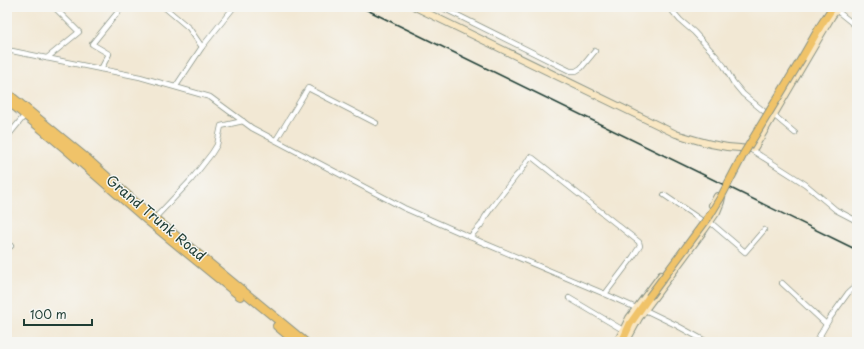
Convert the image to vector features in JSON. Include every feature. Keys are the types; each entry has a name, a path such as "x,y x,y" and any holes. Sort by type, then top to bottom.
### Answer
{"highway":[{"name":"Grand Trunk Road","path":"7,93 86,158 137,204 305,342"},
{"name":"Grand Trunk Road","path":"7,100 147,220 296,342"}],"main road":[{"path":"415,7 676,134 708,144 750,150 755,147 836,8"},
{"path":"740,148 747,142 766,113 829,7"},
{"path":"622,342 630,324 710,215 743,156 802,58 836,8"},
{"path":"617,342 629,318 636,308 702,220 718,196 722,197 720,205 709,223 639,318 626,342"}],"street":[{"path":"47,58 79,32 54,7"},
{"path":"101,69 109,54 92,44 122,7"},
{"path":"164,7 189,28 202,47"},
{"path":"176,86 202,47 234,7"},
{"path":"441,7 570,71 576,71 581,68 595,51"},
{"path":"669,7 716,56 724,66 733,82 743,94 766,113 776,117 795,133"},
{"path":"836,8 857,27"},
{"path":"7,50 140,76 210,97 252,128 404,208 636,308"},
{"path":"276,140 308,88 376,123"},
{"path":"7,137 25,115"},
{"path":"155,218 191,180 212,153 217,145 221,126 243,121"},
{"path":"750,150 805,184 836,210 857,220"},
{"path":"470,237 481,225 492,207 521,171 530,157 533,158 639,242 640,246 633,257 605,294"},
{"path":"664,195 709,223 745,252 764,230"},
{"path":"7,249 11,246"},
{"path":"782,283 826,324"},
{"path":"816,342 826,324 848,293 857,285"},
{"path":"569,298 623,330"},
{"path":"645,310 707,342"},
{"path":"820,336 828,342"}],"railway":[{"path":"361,7 857,250"}]}
